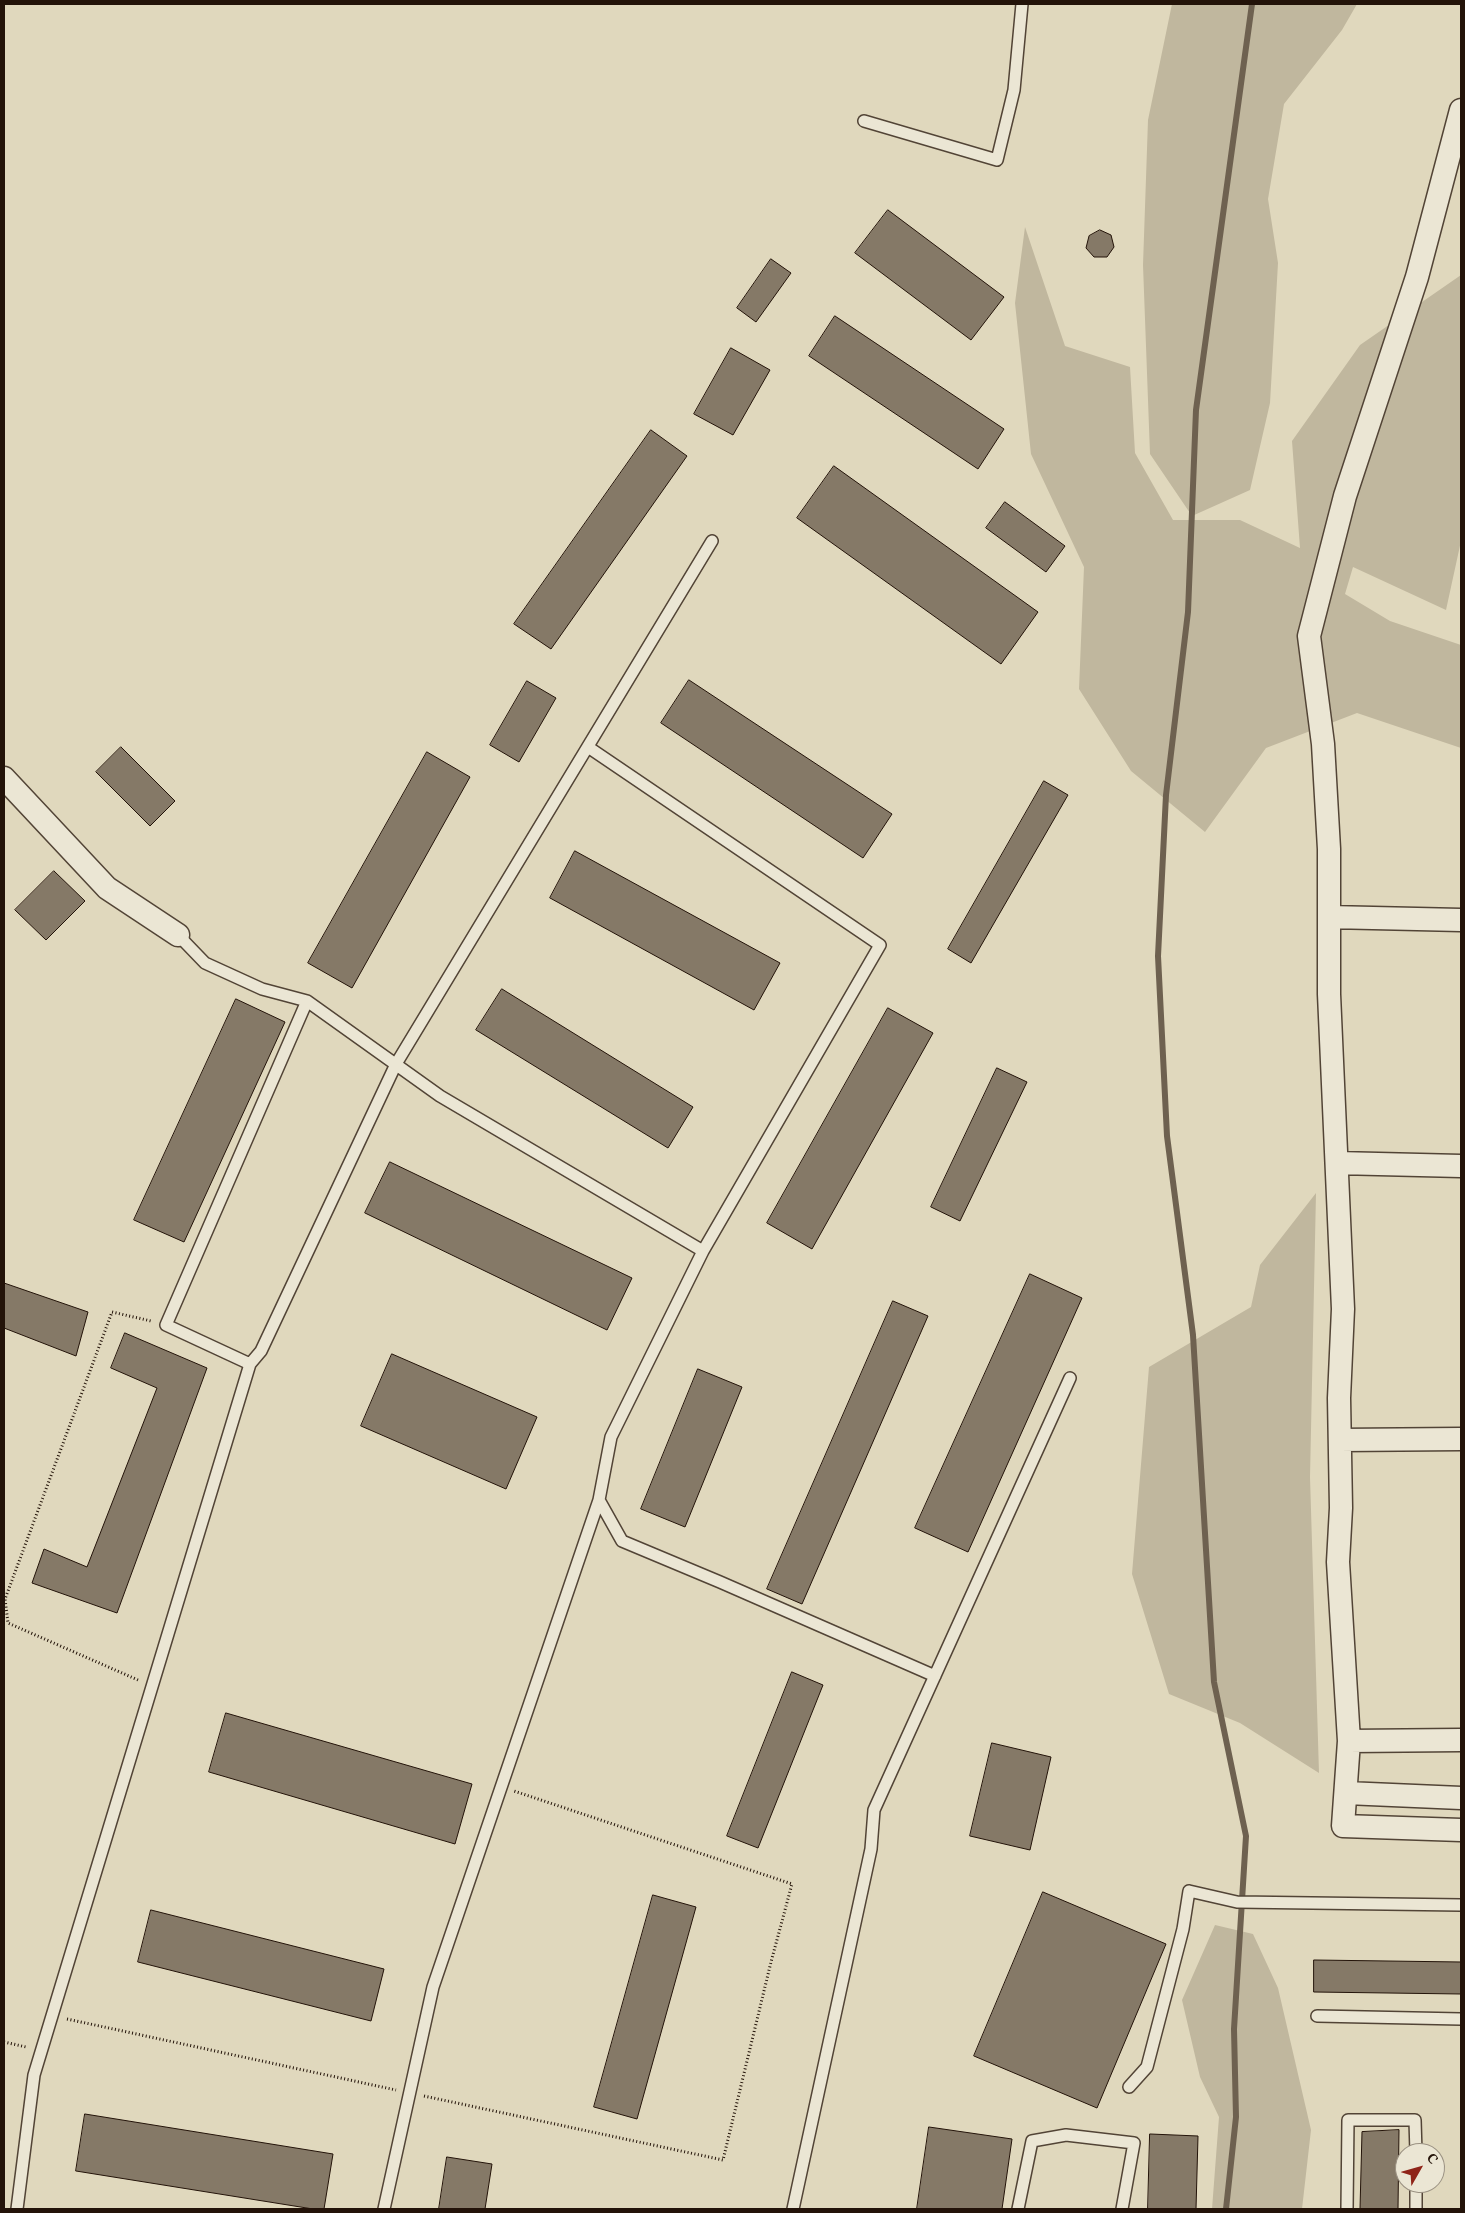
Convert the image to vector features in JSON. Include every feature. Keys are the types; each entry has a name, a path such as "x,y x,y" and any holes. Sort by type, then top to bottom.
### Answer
{"street":[{"path":"1461,110 1417,277 1345,496 1309,636 1323,744 1329,849 1329,994 1343,1309 1340,1440 1341,1508 1338,1562 1349,1741 1343,1826 1461,1830"},
{"path":"4,778 107,888 178,935"},
{"path":"1329,917 1461,920"},
{"path":"1337,1162 1461,1166"},
{"path":"1340,1440 1461,1439"},
{"path":"1349,1741 1461,1740"},
{"path":"1346,1793 1461,1798"}],"lane":[{"path":"864,121 997,160 1014,90 1022,4"},
{"path":"17,2209 34,2075 250,1364 261,1351 396,1064 712,542"},
{"path":"384,2209 433,1987 599,1500 612,1437 703,1251 880,944 588,747"},
{"path":"178,935 205,963 262,989 307,1001 440,1096 703,1251"},
{"path":"250,1364 166,1325 307,1001"},
{"path":"793,2209 871,1849 874,1810 1070,1378"},
{"path":"599,1500 622,1541 935,1676"},
{"path":"1130,2087 1147,2067 1183,1929 1189,1892 1243,1902 1461,1905"},
{"path":"1317,2016 1461,2019"},
{"path":"1347,2209 1348,2120 1415,2120 1416,2143"},
{"path":"1018,2209 1032,2141 1066,2135 1134,2143 1122,2209"},
{"path":"1416,2193 1416,2209"}],"path":[{"path":"152,1686 8,1623 5,1599 112,1312 166,1325"},
{"path":"52,2016 723,2160 792,1884 501,1787"},
{"path":"4,2042 42,2050"}],"shaded area":[{"path":"1172,4 1357,4 1342,30 1284,104 1268,199 1278,263 1270,403 1250,490 1192,516 1150,454 1143,265 1148,120"},
{"path":"1025,227 1065,346 1130,367 1135,453 1173,520 1240,520 1300,548 1292,441 1360,345 1461,275 1461,541 1446,610 1353,567 1345,594 1390,621 1461,645 1461,748 1357,713 1266,748 1205,832 1131,771 1079,689 1084,567 1031,454 1015,303"},
{"path":"1316,1193 1310,1477 1319,1773 1240,1723 1169,1694 1132,1574 1149,1367 1251,1307 1260,1265"},
{"path":"1215,1925 1253,1934 1278,1988 1311,2130 1302,2209 1212,2209 1219,2117 1200,2077 1182,2000"}],"building":[{"path":"888,210 1004,297 971,340 855,253"},
{"path":"1100,230 1111,235 1114,247 1107,257 1094,257 1086,248 1089,236"},
{"path":"771,259 791,273 756,322 737,308"},
{"path":"835,316 1004,429 978,469 809,356"},
{"path":"731,348 770,370 733,435 694,414"},
{"path":"651,430 687,456 551,649 514,624"},
{"path":"834,466 1038,612 1001,664 797,518"},
{"path":"1005,502 1065,546 1046,572 986,528"},
{"path":"689,680 892,814 863,858 661,723"},
{"path":"527,681 556,698 519,762 490,745"},
{"path":"121,747 175,801 150,826 96,772"},
{"path":"427,752 470,777 352,988 308,963"},
{"path":"1044,781 1068,795 971,963 948,949"},
{"path":"575,851 780,963 754,1010 550,898"},
{"path":"54,871 85,901 46,940 15,910"},
{"path":"502,989 693,1107 668,1148 476,1030"},
{"path":"236,999 285,1022 184,1242 134,1220"},
{"path":"888,1008 933,1033 812,1249 767,1223"},
{"path":"997,1068 1027,1082 960,1221 931,1207"},
{"path":"390,1162 632,1278 607,1330 365,1213"},
{"path":"1030,1274 1082,1298 968,1552 915,1528"},
{"path":"4,1283 88,1312 76,1356 4,1328"},
{"path":"893,1301 928,1316 802,1604 767,1589"},
{"path":"125,1333 207,1368 117,1613 32,1583 44,1549 87,1567 157,1388 111,1368"},
{"path":"392,1354 537,1417 506,1489 361,1426"},
{"path":"698,1369 742,1387 685,1527 641,1509"},
{"path":"792,1672 823,1685 758,1848 727,1836"},
{"path":"226,1713 472,1784 455,1844 209,1772"},
{"path":"992,1743 1051,1757 1030,1850 970,1836"},
{"path":"1043,1892 1166,1944 1097,2108 974,2056"},
{"path":"653,1895 696,1907 637,2119 594,2107"},
{"path":"151,1910 384,1969 371,2021 138,1962"},
{"path":"1314,1960 1461,1962 1461,1994 1314,1992"},
{"path":"85,2114 333,2154 324,2209 313,2209 76,2171"},
{"path":"929,2127 1012,2139 1002,2209 917,2209"},
{"path":"1399,2130 1399,2143 1395,2143 1395,2193 1398,2193 1398,2209 1360,2209 1362,2132"},
{"path":"1150,2134 1198,2136 1196,2209 1148,2209"},
{"path":"447,2157 492,2164 485,2209 439,2209"}],"waterway":[{"path":"1226,2209 1236,2117 1234,2029 1246,1836 1214,1682 1193,1335 1167,1136 1158,956 1166,795 1188,612 1196,410 1252,4"}]}
